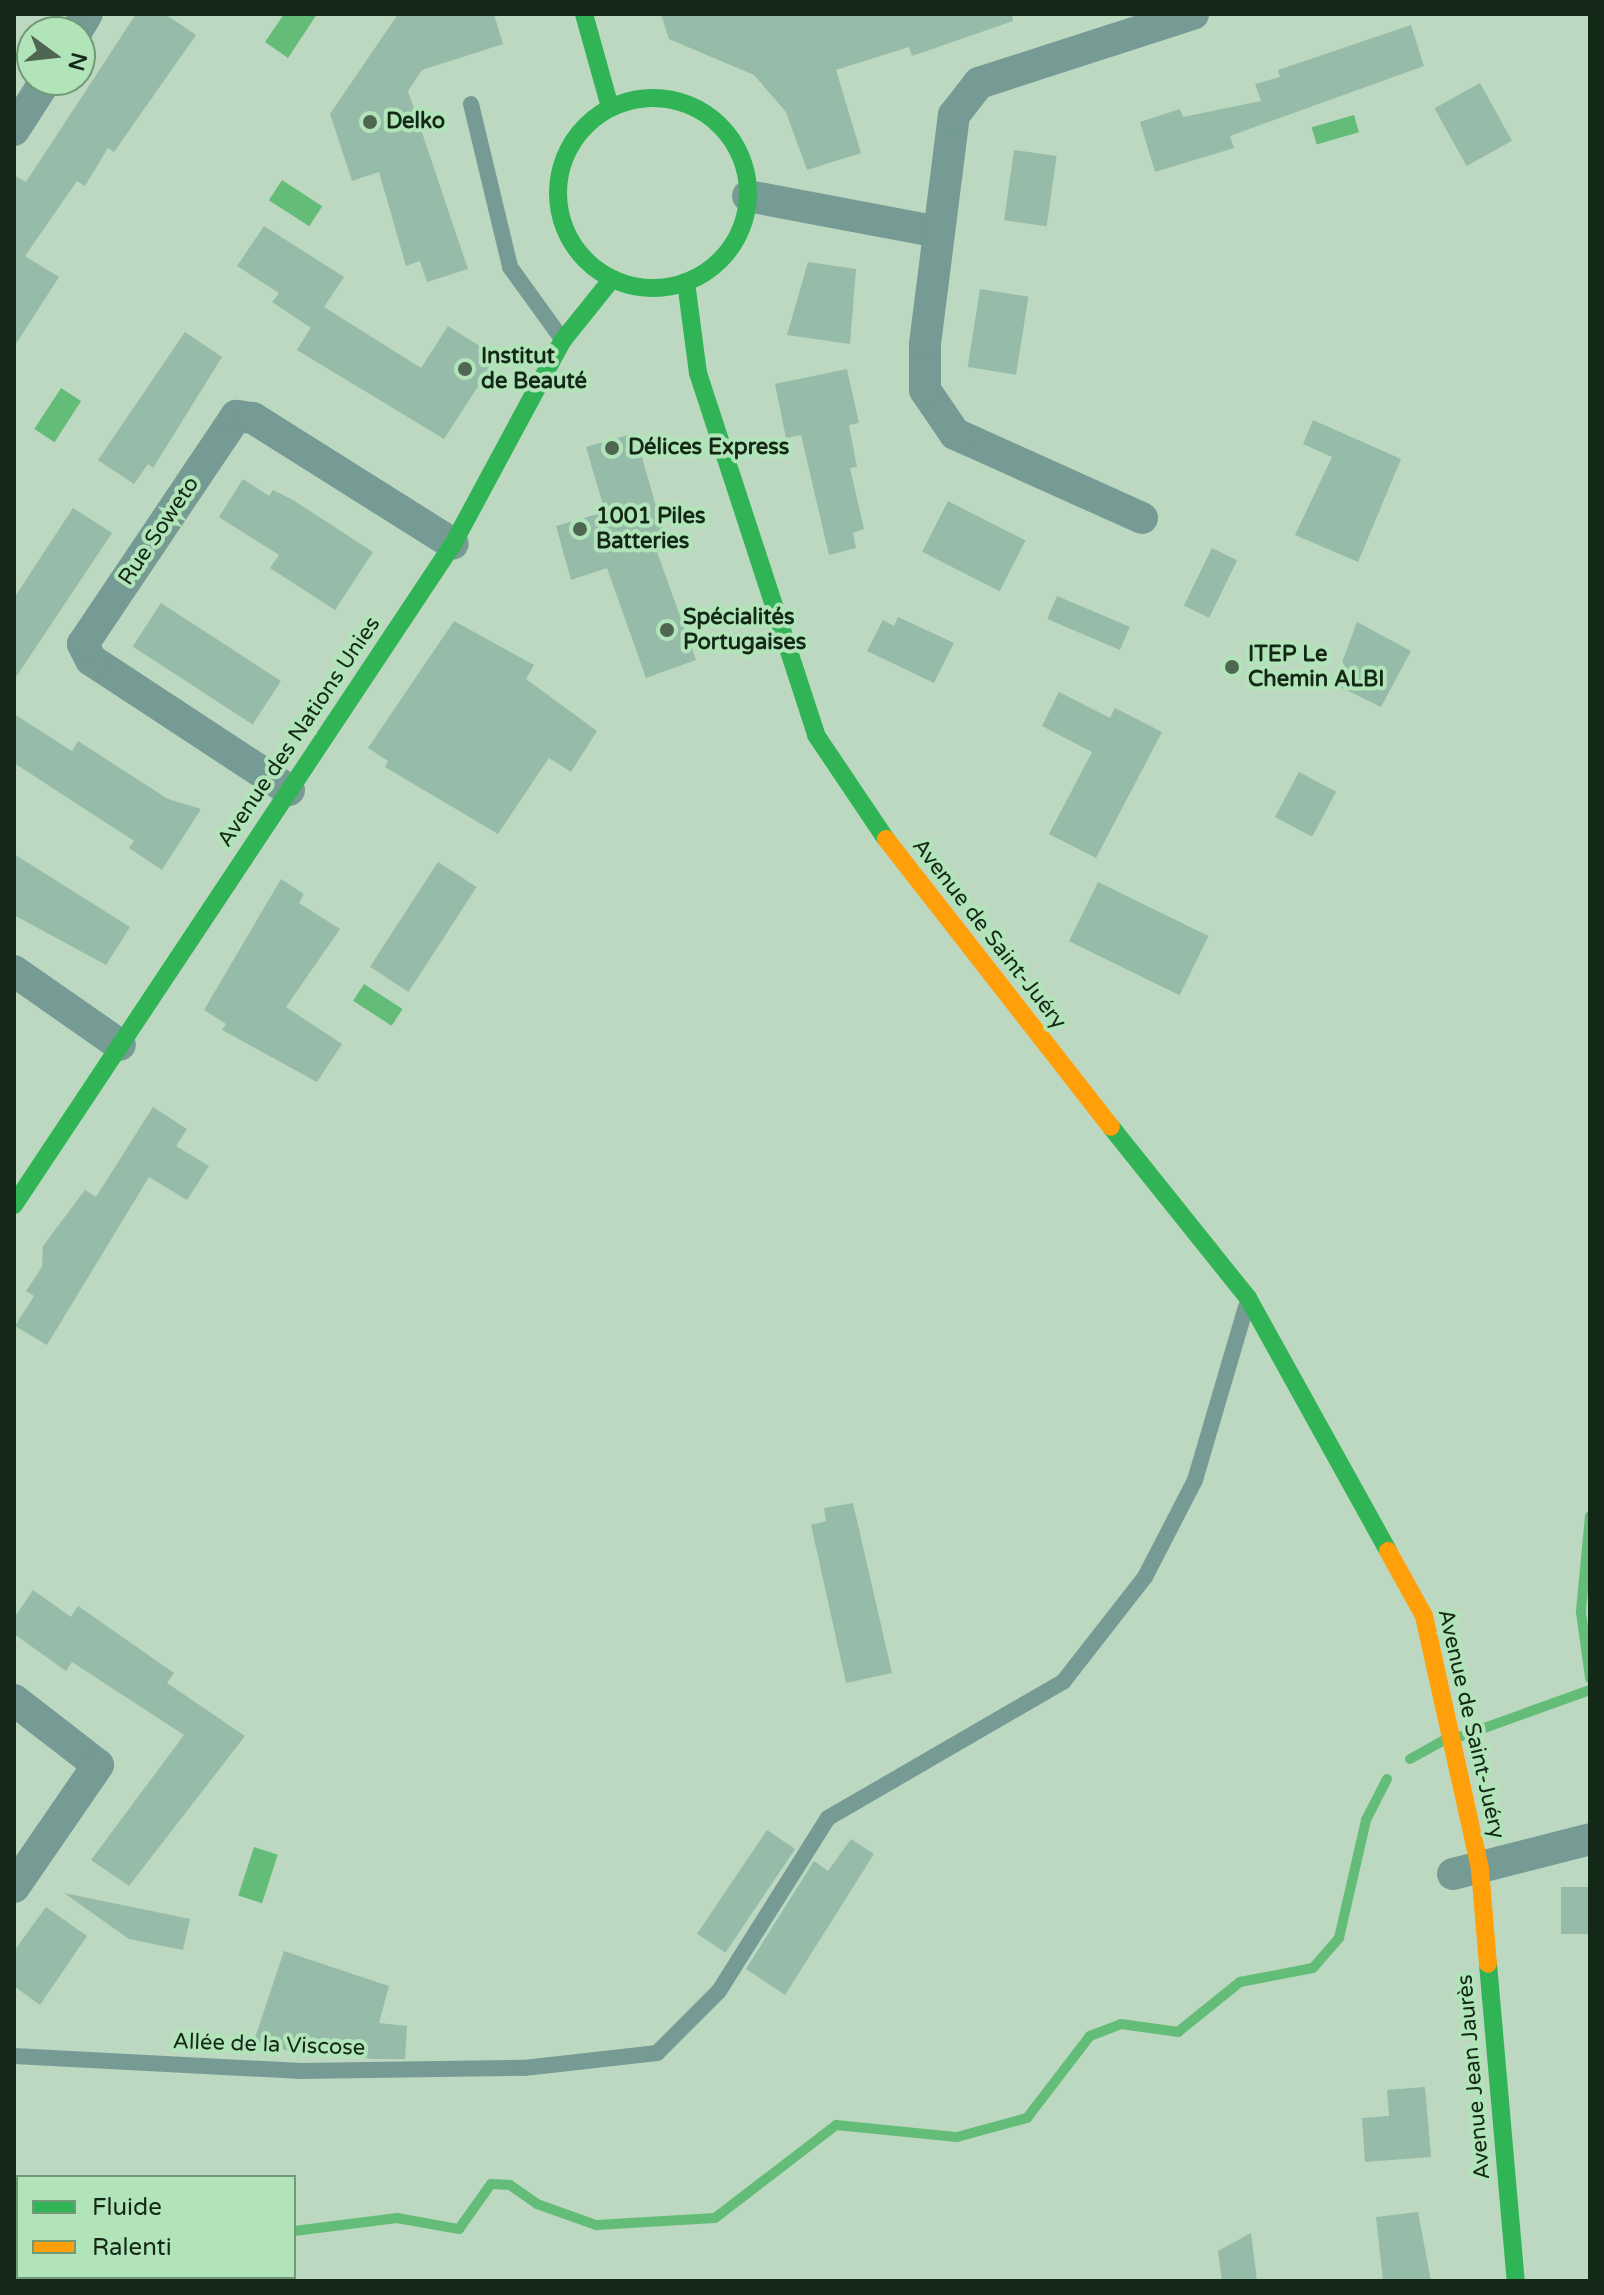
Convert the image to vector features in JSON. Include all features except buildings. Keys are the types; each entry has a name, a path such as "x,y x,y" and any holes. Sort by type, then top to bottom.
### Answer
{"main road":[{"path":"584,14 610,107"},
{"path":"642,97 675,99 705,112 744,164 748,196 730,249 686,282 661,288 612,279 578,250 559,209 568,149 610,107 642,97"},
{"name":"Avenue des Nations Unies","path":"14,1205 453,544 563,340 612,279"},
{"name":"Avenue de Saint-Juéry","path":"686,282 698,373 816,735 922,893 1248,1298 1424,1616 1457,1766 1459,1871"},
{"name":"Avenue de Saint-Juéry","path":"1364,1509 1387,1597"},
{"name":"Avenue Jean Jaurès","path":"1459,1871 1516,2281"}],"street":[{"path":"1142,518 955,434 925,390 939,232 954,115 979,83 1193,14"},
{"path":"14,130 36,96"},
{"path":"748,196 939,232"},
{"name":"Rue Soweto","path":"289,790 91,660 83,644 236,416 253,418 453,544"},
{"path":"14,971 120,1045"},
{"path":"14,1700 98,1765 14,1887"},
{"path":"1459,1871 1590,1839"}],"lane":[{"path":"471,104 510,267 563,340"},
{"name":"Allée de la Viscose","path":"14,2056 298,2071 524,2068 657,2053 719,1991 828,1818 1063,1682 1145,1577 1195,1480 1248,1298"}],"shaded area":[{"path":"284,14 317,14 288,58 265,42"},
{"path":"1354,115 1359,132 1317,144 1312,127"},
{"path":"282,180 322,206 309,226 269,200"},
{"path":"61,388 81,401 54,442 34,429"},
{"path":"364,984 403,1009 392,1026 353,1001"},
{"path":"254,1847 278,1855 262,1903 238,1896"}],"waterway":[{"path":"1590,1516 1581,1612 1590,1678"},
{"path":"1462,1736 1590,1690"},
{"path":"1410,1759 1443,1741"},
{"path":"296,2231 397,2218 459,2229 491,2184 510,2185 537,2204 596,2225 715,2218 836,2125 957,2137 1027,2118 1090,2036 1121,2024 1178,2032 1240,1982 1313,1968 1339,1938 1366,1820 1387,1779"}],"traffic: fast":[{"path":"584,14 610,107"},
{"path":"653,98 689,105 720,126 741,157 748,193 741,229 720,260 689,281 653,288 617,281 586,260 565,229 558,193 565,157 586,126 617,105 653,98"},
{"path":"14,1205 453,544 563,340 612,279"},
{"path":"686,282 698,373 816,735 886,839"},
{"path":"1111,1127 1248,1298 1388,1551"},
{"path":"1488,1964 1516,2281"}],"traffic: slow":[{"path":"886,839 1111,1127"},
{"path":"1388,1551 1424,1616 1480,1869 1488,1964"}],"place":[{"name":"Delko","path":"370,122"},
{"name":"Institut de Beauté","path":"465,369"},
{"name":"Délices Express","path":"612,448"},
{"name":"1001 Piles Batteries","path":"580,529"},
{"name":"Spécialités Portugaises","path":"667,630"},
{"name":"ITEP Le Chemin ALBI","path":"1232,667"}]}
